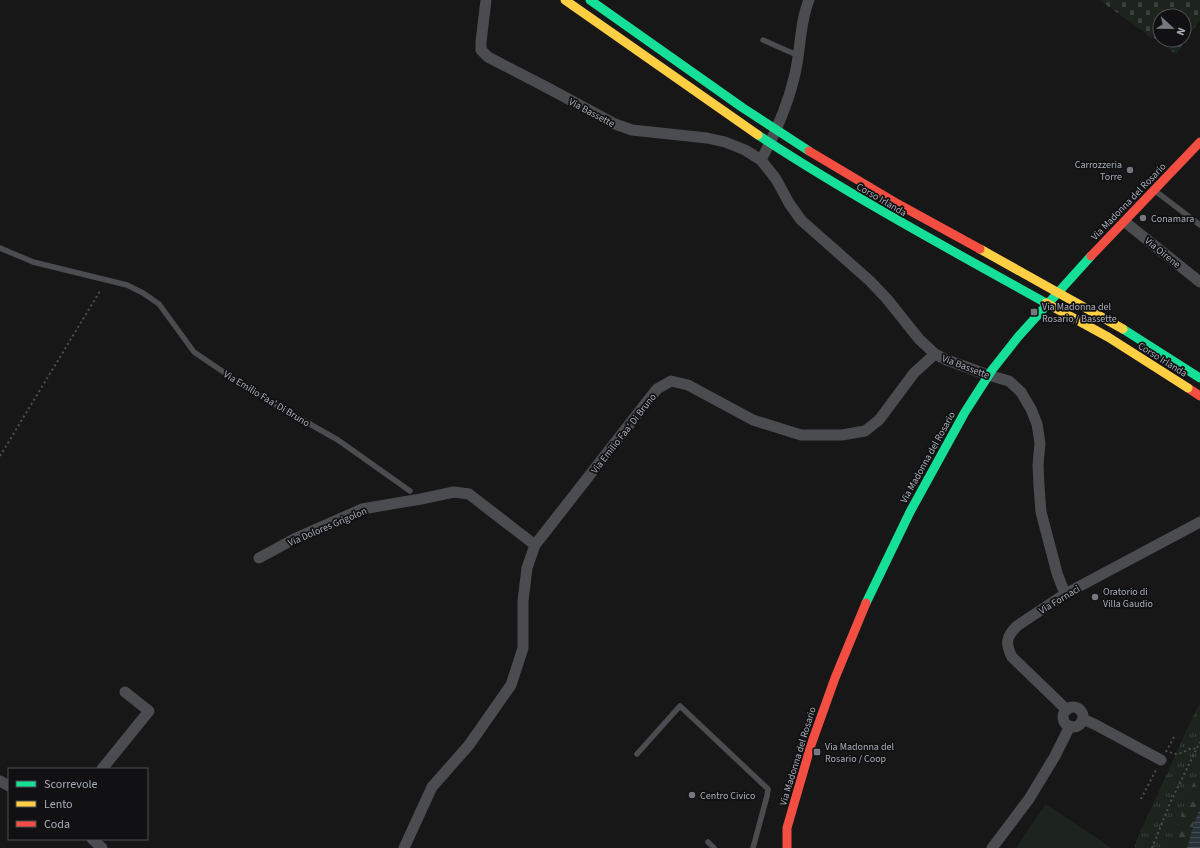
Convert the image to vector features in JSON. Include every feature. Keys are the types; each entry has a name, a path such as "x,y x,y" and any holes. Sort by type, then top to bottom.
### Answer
{"main road":[{"name":"Corso Irlanda","path":"565,0 735,120 811,170 892,218 1108,337 1200,396"},
{"name":"Corso Irlanda","path":"590,0 743,108 818,157 898,204 1116,324 1200,378"},
{"name":"Via Madonna del Rosario","path":"787,848 787,828 811,745 864,606 910,512 954,431 988,375 1028,324 1200,142"}],"street":[{"name":"Via Bassette","path":"486,0 481,42 482,50 488,57 615,124 632,130 692,136 725,142 744,150 761,160 776,179 789,203 801,220 870,281 919,339 935,354 988,375 1009,381 1021,392 1031,409 1037,424 1040,443 1038,486 1041,512 1055,565 1065,594"},
{"path":"761,160 780,121 794,78 809,0"},
{"name":"Via Oirene","path":"1125,222 1200,282"},
{"name":"Via Emilio Faa' Di Bruno","path":"404,848 432,787 469,746 511,685 523,648 522,601 527,568 534,545 657,389 671,381 688,385 753,420 801,435 842,434 865,431 879,420 914,373 935,354"},
{"name":"Via Emilio Faa' Di Bruno","path":"410,492 421,499"},
{"path":"421,499 454,492 469,494 534,545"},
{"name":"Via Dolores Grigolon","path":"259,558 294,539 362,509 421,499"},
{"name":"Via Fornaci","path":"1164,755 1083,719 1082,712 1076,708 1067,710 1012,657 1007,648 1008,638 1017,626 1065,594 1200,522"},
{"path":"103,768 149,711 125,692"},
{"path":"1067,710 1064,716 1067,725 1078,726 1083,719"},
{"path":"992,848 1029,800 1055,756 1070,726"},
{"path":"93,840 102,848"}],"lane":[{"path":"763,40 799,56"},
{"path":"1154,190 1200,225"},
{"name":"Via Emilio Faa' Di Bruno","path":"0,248 33,262 127,286 143,293 159,304 194,352 250,390 338,440 410,492"},
{"path":"637,754 680,706 768,789 768,796 753,848"},
{"path":"708,842 714,848"}],"path":[{"path":"0,456 100,291"},
{"path":"1152,848 1170,803 1200,742"},
{"path":"1164,755 1178,754 1192,748 1196,749"}],"green space":[{"path":"1099,0 1200,0 1200,20 1192,31 1192,8 1152,8 1152,37 1151,38 1145,34 1146,33"},
{"path":"1168,48 1180,48 1176,54"},
{"path":"1200,705 1200,769 1186,799 1179,822 1175,848 1135,848 1136,841 1198,706"},
{"path":"1200,769 1200,809 1195,820 1187,848 1175,848 1179,822 1186,799"},
{"path":"1046,804 1111,848 1016,848"}],"shaded area":[{"path":"1200,809 1200,848 1187,848 1195,820"}],"traffic: fast":[{"path":"590,0 743,108 809,151"},
{"path":"758,135 864,201 1046,303"},
{"path":"866,603 910,512 965,412 992,370 1018,337 1091,256"},
{"path":"1123,329 1200,378"}],"traffic: jam":[{"path":"1091,256 1200,142"},
{"path":"809,151 898,204 980,249"},
{"path":"1188,388 1200,396"},
{"path":"787,848 787,828 811,745 835,678 866,603"}],"traffic: slow":[{"path":"565,0 758,135"},
{"path":"980,249 1123,329"},
{"path":"1046,303 1108,337 1188,388"}],"place":[{"name":"Carrozzeria Torre","path":"1130,170"},
{"name":"Conamara","path":"1143,218"},
{"name":"Via Madonna del Rosario / Bassette","path":"1034,312"},
{"name":"Oratorio di Villa Gaudio","path":"1095,597"},
{"name":"Via Madonna del Rosario / Coop","path":"817,752"},
{"name":"Centro Civico","path":"692,795"}]}
